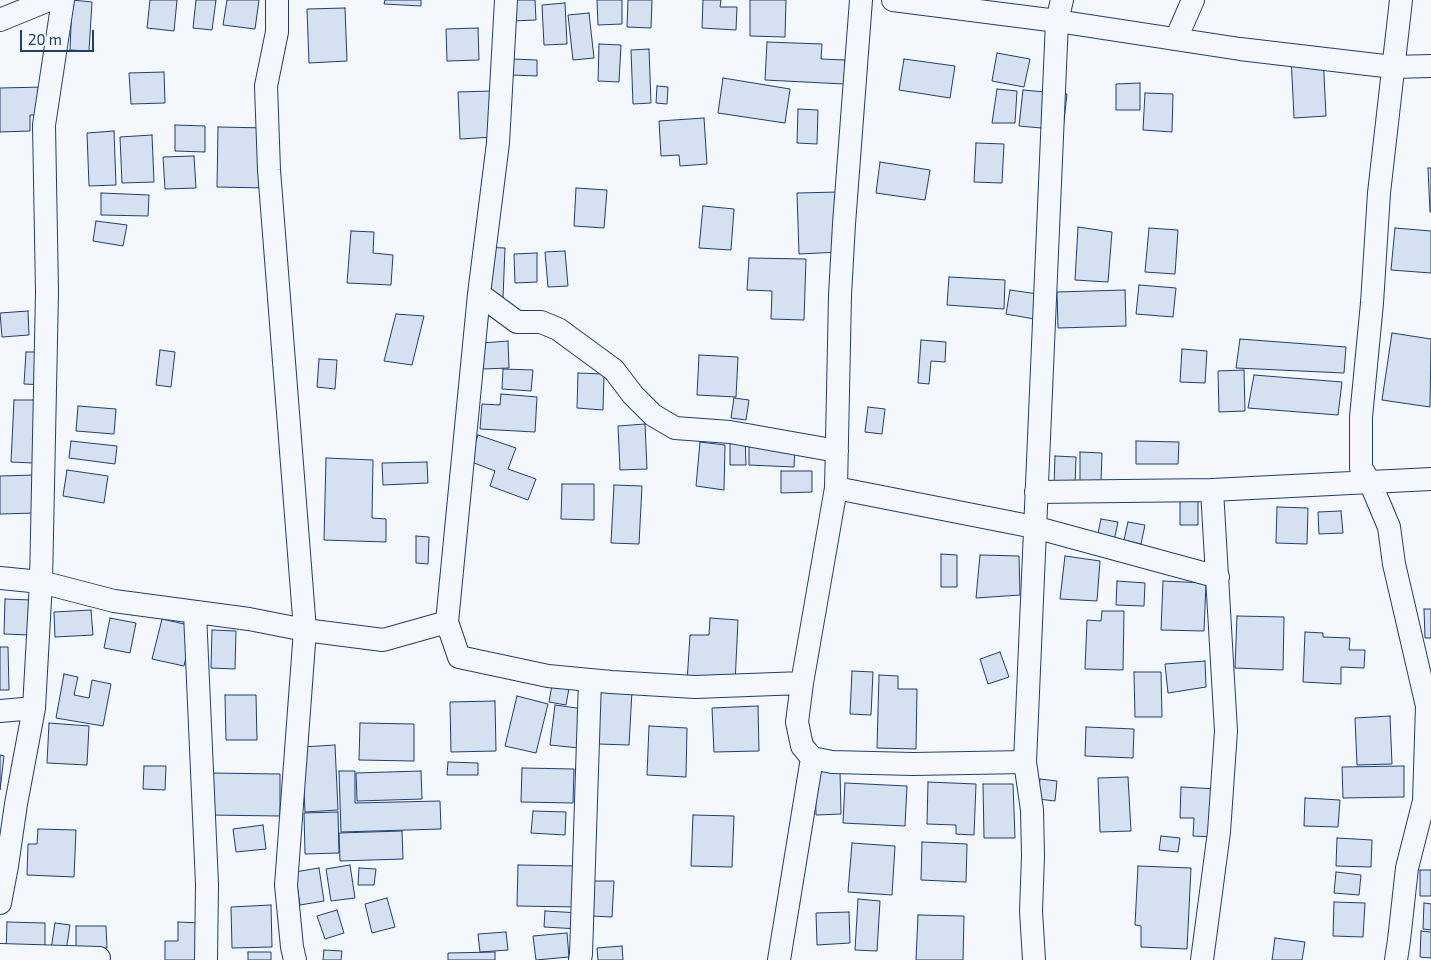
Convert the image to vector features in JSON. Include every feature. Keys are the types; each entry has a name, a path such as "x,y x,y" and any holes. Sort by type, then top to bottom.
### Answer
{"street":[{"path":"0,20 48,0"},
{"path":"0,903 34,708 41,582 47,292 44,125 63,0"},
{"path":"277,0 277,32 266,86 269,170 305,630 286,885 295,960"},
{"path":"506,0 498,143 479,294 447,622 459,657 548,676 590,680 694,687 802,683"},
{"path":"861,0 843,233 836,488 802,683 797,722 802,746 812,758 832,762 913,764 1025,762"},
{"path":"893,0 1060,10 1176,39 1240,49 1392,67 1431,66"},
{"path":"1176,39 1193,0"},
{"path":"1396,960 1407,868 1424,802 1427,706 1394,564 1389,527 1370,482 1361,468 1361,417 1372,303 1379,192 1401,0"},
{"path":"1034,960 1031,911 1032,810 1025,762 1034,527 1060,10"},
{"path":"479,294 517,322 541,322 558,329 614,370 633,395 653,415 675,428 730,432 837,451"},
{"path":"1036,492 1212,490 1431,479"},
{"path":"836,488 1034,527 1218,577"},
{"path":"1202,960 1218,832 1226,731 1212,490"},
{"path":"0,578 41,582 114,601 249,619 305,630 383,640 447,622"},
{"path":"195,613 207,884 206,960"},
{"path":"580,960 582,954 590,680"},
{"path":"0,712 34,708"},
{"path":"778,960 812,758"},
{"path":"0,955 100,958"}],"building":[{"path":"72,0 92,2 89,51 70,50"},
{"path":"150,0 177,0 174,31 147,28"},
{"path":"196,0 216,0 212,30 193,28"},
{"path":"227,0 259,0 255,29 223,25"},
{"path":"385,0 421,0 421,6 384,4"},
{"path":"510,0 535,0 536,20 511,21"},
{"path":"597,0 622,0 622,24 598,25"},
{"path":"628,0 652,0 651,28 627,27"},
{"path":"703,0 721,0 720,7 737,7 736,30 702,28"},
{"path":"750,0 786,0 785,37 750,36"},
{"path":"565,3 567,44 544,45 542,5"},
{"path":"345,8 347,61 309,63 307,9"},
{"path":"589,13 594,58 573,60 568,15"},
{"path":"478,28 479,60 447,61 446,29"},
{"path":"767,42 822,44 821,59 845,60 844,84 765,80"},
{"path":"599,44 621,45 619,82 598,81"},
{"path":"649,49 651,103 633,104 631,50"},
{"path":"997,53 1030,59 1024,87 992,81"},
{"path":"1323,54 1326,116 1294,118 1291,56"},
{"path":"512,59 537,60 537,76 512,75"},
{"path":"904,59 955,66 950,98 899,90"},
{"path":"164,72 165,103 131,104 129,73"},
{"path":"723,78 790,89 785,123 718,113"},
{"path":"1140,83 1140,110 1116,110 1116,84"},
{"path":"657,86 668,87 667,104 656,103"},
{"path":"45,87 46,115 30,115 30,131 0,132 0,88"},
{"path":"997,89 1017,91 1015,123 992,123"},
{"path":"1023,90 1067,94 1063,130 1019,126"},
{"path":"492,91 494,137 460,139 458,92"},
{"path":"1145,93 1173,94 1172,132 1143,130"},
{"path":"798,109 818,110 817,144 797,143"},
{"path":"704,118 707,164 680,166 679,155 661,156 659,121"},
{"path":"175,125 205,126 205,152 175,151"},
{"path":"218,127 268,128 267,188 217,187"},
{"path":"114,131 116,185 89,186 87,133"},
{"path":"152,135 154,182 122,183 120,137"},
{"path":"976,143 1004,144 1002,183 974,182"},
{"path":"194,156 196,188 165,189 163,157"},
{"path":"880,162 930,170 925,200 876,193"},
{"path":"1428,168 1431,168 1431,212 1430,212"},
{"path":"576,188 607,190 604,228 574,226"},
{"path":"839,192 841,252 799,254 797,193"},
{"path":"101,193 149,195 148,216 101,215"},
{"path":"703,206 734,209 731,250 699,248"},
{"path":"96,221 127,225 123,246 93,241"},
{"path":"1078,227 1112,232 1108,282 1075,280"},
{"path":"1149,228 1178,230 1175,274 1145,272"},
{"path":"1395,228 1431,231 1431,273 1391,270"},
{"path":"351,231 374,232 373,253 393,255 391,285 347,283"},
{"path":"481,247 505,248 503,298 479,297"},
{"path":"565,251 568,286 548,287 545,252"},
{"path":"537,253 537,282 515,283 514,254"},
{"path":"749,258 806,259 804,320 771,319 772,291 747,290"},
{"path":"949,277 1005,280 1004,309 947,305"},
{"path":"1139,285 1176,288 1173,317 1136,314"},
{"path":"1010,290 1038,294 1034,319 1006,314"},
{"path":"1125,290 1126,326 1058,328 1057,292"},
{"path":"28,311 29,335 2,337 0,313"},
{"path":"396,314 424,316 412,365 384,361"},
{"path":"1392,333 1431,339 1430,407 1382,400"},
{"path":"1240,339 1346,347 1344,373 1236,368"},
{"path":"921,340 946,342 945,362 931,361 929,384 918,383"},
{"path":"508,341 509,368 483,369 482,343"},
{"path":"1182,349 1207,351 1205,383 1180,382"},
{"path":"160,350 175,352 171,387 156,385"},
{"path":"26,352 46,352 45,385 24,384"},
{"path":"699,355 738,357 736,397 697,395"},
{"path":"319,359 337,360 335,389 317,387"},
{"path":"503,369 533,370 531,391 502,389"},
{"path":"1244,370 1245,411 1219,412 1218,371"},
{"path":"578,373 604,374 603,410 577,408"},
{"path":"1254,375 1342,382 1338,415 1248,408"},
{"path":"501,394 537,397 535,432 480,429 482,404 500,405"},
{"path":"734,398 749,400 746,420 731,418"},
{"path":"14,400 36,400 33,463 11,462"},
{"path":"78,406 116,409 114,434 76,431"},
{"path":"868,407 885,409 882,434 865,432"},
{"path":"645,424 647,469 620,470 618,426"},
{"path":"478,435 516,448 508,469 536,479 528,500 490,486 495,471 469,461"},
{"path":"730,437 745,437 746,465 730,465"},
{"path":"71,441 117,446 115,464 69,458"},
{"path":"1136,441 1179,442 1178,464 1136,464"},
{"path":"700,442 725,445 724,490 696,486"},
{"path":"749,446 795,447 794,467 749,465"},
{"path":"1080,452 1102,453 1101,482 1080,482"},
{"path":"1055,456 1076,457 1075,486 1054,486"},
{"path":"326,458 373,460 372,518 386,519 386,542 324,540"},
{"path":"427,462 428,483 383,485 382,463"},
{"path":"67,470 108,476 104,503 63,496"},
{"path":"781,471 812,471 812,492 781,493"},
{"path":"36,475 36,513 0,514 0,476"},
{"path":"562,484 594,484 594,520 561,519"},
{"path":"614,485 642,486 639,544 611,543"},
{"path":"1180,499 1198,499 1198,525 1180,525"},
{"path":"1277,507 1308,508 1307,544 1276,543"},
{"path":"1341,511 1343,533 1319,534 1318,512"},
{"path":"1101,519 1118,522 1114,541 1097,538"},
{"path":"1128,522 1145,525 1141,544 1124,540"},
{"path":"416,536 429,537 428,564 416,563"},
{"path":"941,554 957,555 957,587 941,587"},
{"path":"980,555 1019,556 1020,595 976,598"},
{"path":"1065,556 1100,561 1097,601 1060,599"},
{"path":"1117,581 1145,583 1144,606 1116,605"},
{"path":"1163,581 1206,583 1204,631 1161,630"},
{"path":"5,599 31,600 30,635 4,634"},
{"path":"1424,609 1431,609 1431,638 1425,638"},
{"path":"91,610 93,635 55,637 54,612"},
{"path":"1102,611 1124,611 1123,670 1085,669 1087,620 1101,621"},
{"path":"1237,616 1284,617 1283,670 1235,668"},
{"path":"110,618 136,623 130,653 104,648"},
{"path":"710,618 738,620 735,684 687,682 690,635 709,635"},
{"path":"162,619 193,626 184,666 152,659"},
{"path":"212,630 236,631 235,669 211,668"},
{"path":"1305,632 1323,633 1323,637 1350,638 1349,650 1365,650 1364,668 1341,667 1341,684 1303,682"},
{"path":"0,647 8,647 9,690 0,690"},
{"path":"1000,652 1009,677 988,684 980,659"},
{"path":"1205,661 1206,687 1168,693 1165,664"},
{"path":"852,671 873,672 871,715 850,714"},
{"path":"1134,672 1161,672 1162,717 1135,717"},
{"path":"64,674 78,677 74,695 89,698 92,680 111,684 103,726 56,718"},
{"path":"879,675 898,676 898,689 917,689 916,749 877,748"},
{"path":"552,685 569,688 566,705 549,702"},
{"path":"600,690 632,691 629,745 598,744"},
{"path":"225,695 256,695 257,740 226,740"},
{"path":"517,696 548,704 536,753 505,746"},
{"path":"495,701 496,751 451,752 450,702"},
{"path":"555,705 584,709 579,748 550,745"},
{"path":"758,706 759,751 714,752 712,708"},
{"path":"1390,716 1392,764 1357,765 1355,718"},
{"path":"49,723 89,726 87,765 47,763"},
{"path":"360,723 414,724 414,761 359,760"},
{"path":"649,726 687,728 686,777 647,775"},
{"path":"1086,727 1134,729 1133,758 1085,756"},
{"path":"335,745 338,810 305,812 302,747"},
{"path":"0,755 4,756 0,790"},
{"path":"448,762 478,763 478,775 447,775"},
{"path":"144,766 166,766 165,790 143,789"},
{"path":"1404,766 1404,797 1343,798 1342,767"},
{"path":"522,768 574,769 573,803 521,802"},
{"path":"339,771 355,771 355,803 440,801 441,829 341,832"},
{"path":"421,771 422,799 357,801 356,773"},
{"path":"840,771 841,814 816,815 815,772"},
{"path":"209,773 280,774 280,816 208,815"},
{"path":"1128,777 1131,831 1100,832 1098,778"},
{"path":"1040,779 1057,781 1055,801 1038,799"},
{"path":"928,782 976,784 974,835 956,834 956,825 927,824"},
{"path":"845,783 907,786 905,826 843,823"},
{"path":"983,784 1013,784 1015,838 984,838"},
{"path":"1181,787 1216,789 1214,837 1193,836 1194,818 1180,818"},
{"path":"1305,798 1340,800 1338,827 1304,826"},
{"path":"533,811 566,812 565,835 531,833"},
{"path":"338,812 339,853 305,854 304,813"},
{"path":"693,815 734,816 732,867 691,866"},
{"path":"263,825 266,849 236,852 233,829"},
{"path":"38,829 76,830 74,877 27,875 28,844 37,844"},
{"path":"402,831 403,859 340,861 339,833"},
{"path":"1161,836 1180,838 1178,852 1159,850"},
{"path":"1337,838 1372,840 1371,867 1336,866"},
{"path":"922,842 967,844 966,882 921,880"},
{"path":"852,843 895,846 892,895 848,892"},
{"path":"350,865 355,898 331,901 326,869"},
{"path":"518,865 579,866 578,907 517,906"},
{"path":"1138,866 1191,868 1187,949 1141,947 1141,926 1135,925"},
{"path":"319,868 324,901 300,905 295,872"},
{"path":"359,868 376,869 374,885 358,885"},
{"path":"1420,870 1431,870 1431,896 1420,896"},
{"path":"1336,872 1361,875 1359,895 1334,893"},
{"path":"594,881 614,881 612,917 592,916"},
{"path":"387,898 395,927 372,933 365,904"},
{"path":"858,899 880,901 877,951 855,950"},
{"path":"1334,902 1365,903 1363,937 1333,936"},
{"path":"1424,903 1431,904 1431,930 1423,929"},
{"path":"271,905 272,947 232,948 231,907"},
{"path":"337,910 344,933 325,939 317,916"},
{"path":"545,911 580,913 579,929 544,927"},
{"path":"849,912 850,943 817,945 816,913"},
{"path":"918,915 964,916 963,960 916,960"},
{"path":"7,922 45,923 45,954 6,953"},
{"path":"178,922 201,923 200,960 165,960 165,941 178,941"},
{"path":"55,923 70,925 66,951 51,949"},
{"path":"76,926 106,926 107,948 76,949"},
{"path":"1421,931 1431,932 1431,958 1420,957"},
{"path":"506,932 508,950 480,952 478,934"},
{"path":"567,933 569,957 536,960 533,936"},
{"path":"1275,938 1305,942 1302,960 1272,960"},
{"path":"622,946 623,960 598,960 597,948"},
{"path":"324,950 342,951 341,960 323,960"},
{"path":"248,952 271,952 271,960 248,960"},
{"path":"495,952 495,960 448,960 448,953"}]}
